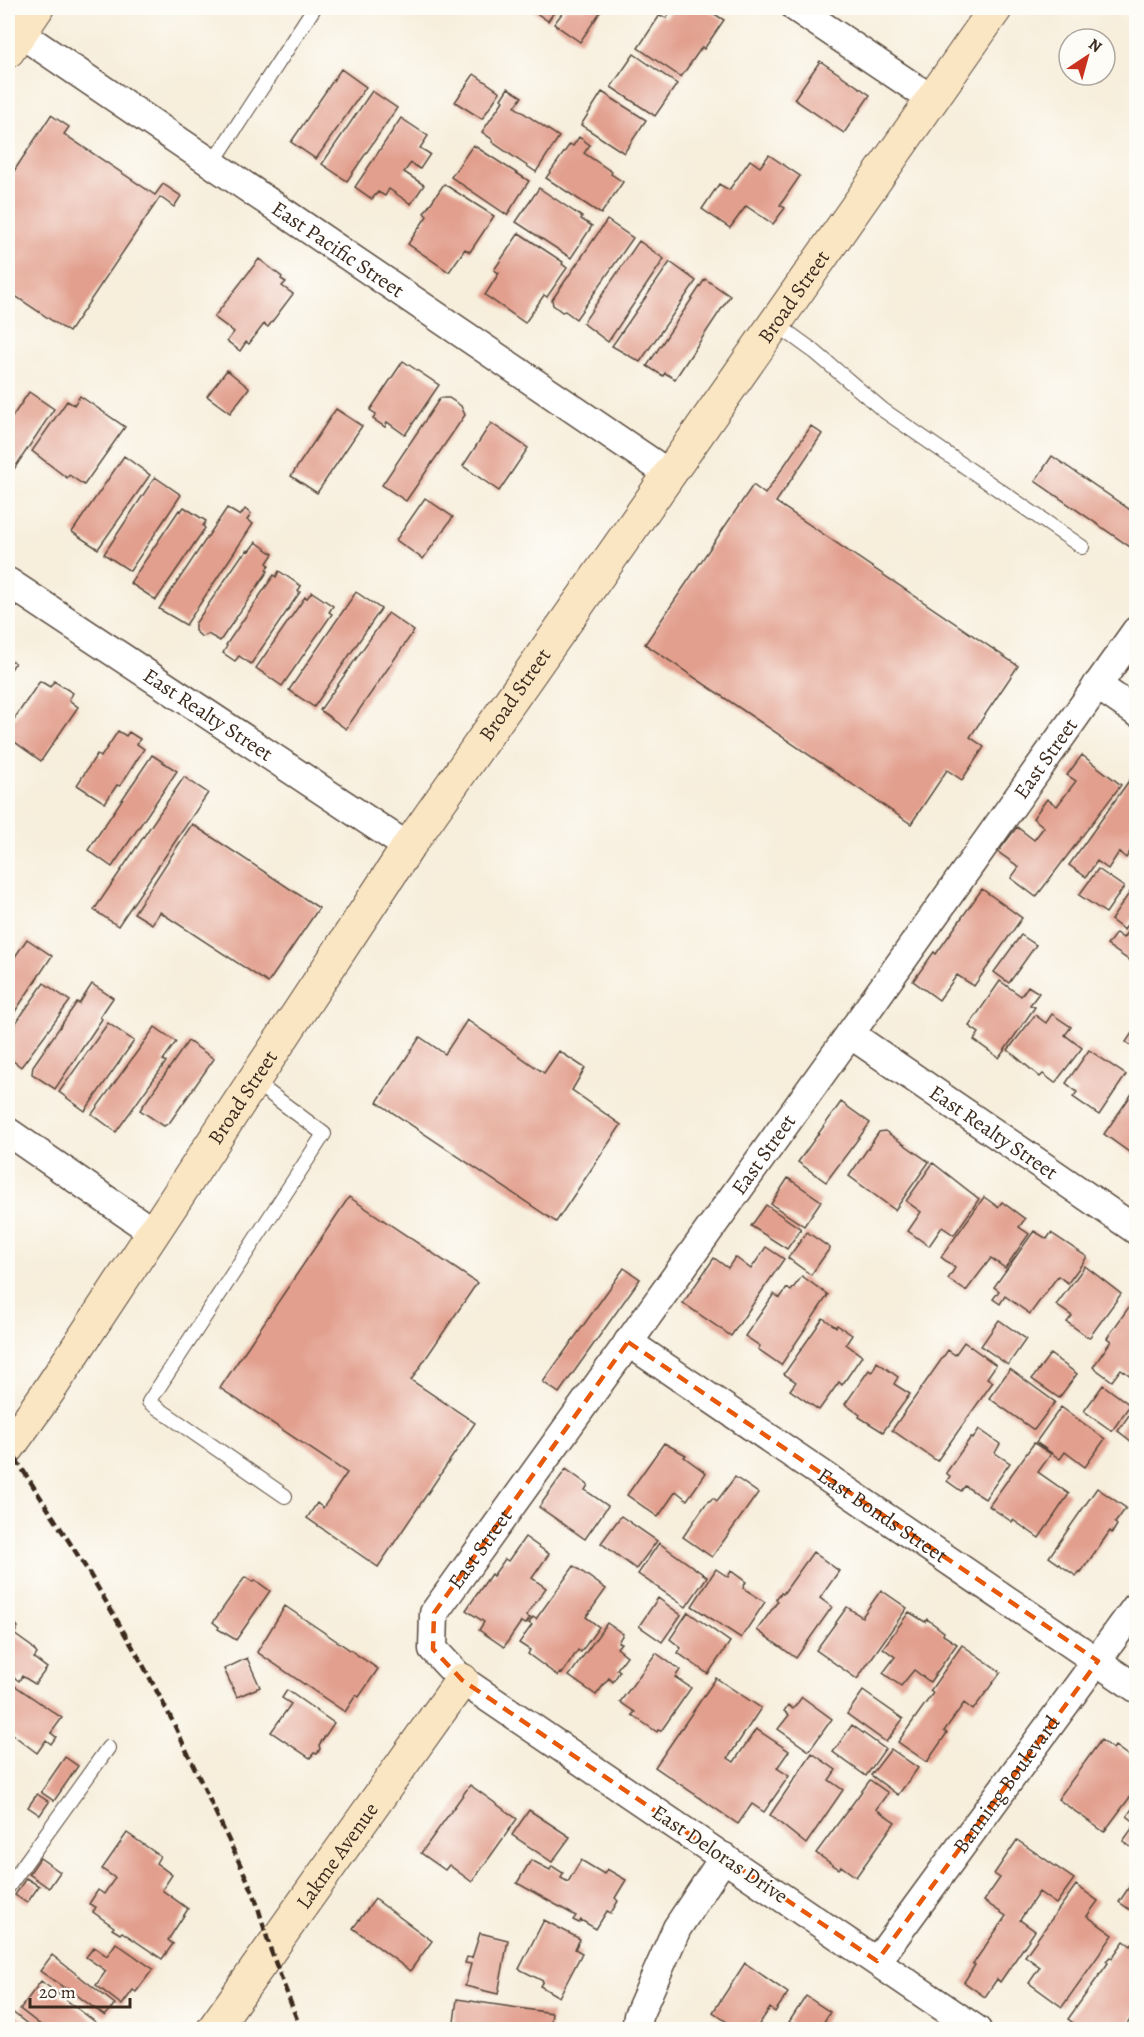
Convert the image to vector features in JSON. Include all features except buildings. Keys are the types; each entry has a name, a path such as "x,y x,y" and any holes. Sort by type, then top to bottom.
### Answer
{"street":[{"path":"796,8 933,100"},
{"name":"Broad Street","path":"8,1448 48,1392 252,1080 408,848 996,8"},
{"name":"East Pacific Street","path":"18,29 212,164 669,474"},
{"name":"East Realty Street","path":"8,582 408,848"},
{"name":"East Street","path":"462,1680 433,1650 434,1613 1137,631"},
{"path":"1097,685 1137,712"},
{"name":"East Realty Street","path":"850,1034 1137,1230"},
{"path":"8,1132 153,1232"},
{"name":"East Bonds Street","path":"628,1342 1137,1688"},
{"name":"Banning Boulevard","path":"877,1961 1137,1607"},
{"name":"East Deloras Drive","path":"462,1680 977,2030"},
{"name":"Lakme Avenue","path":"213,2030 462,1680"},
{"path":"636,2030 638,2016 677,1928 724,1857"}],"lane":[{"path":"212,164 311,9"},
{"path":"775,323 815,352 883,410 1082,547"},
{"path":"252,1080 324,1134 149,1402 285,1496"},
{"path":"8,1887 108,1748"}],"highlighted area":[{"path":"628,1342 1098,1661 877,1961 462,1680 433,1649 434,1613"}],"railway":[{"path":"8,1447 88,1571 142,1663 173,1722 254,1894 271,1951 301,2030"}]}
